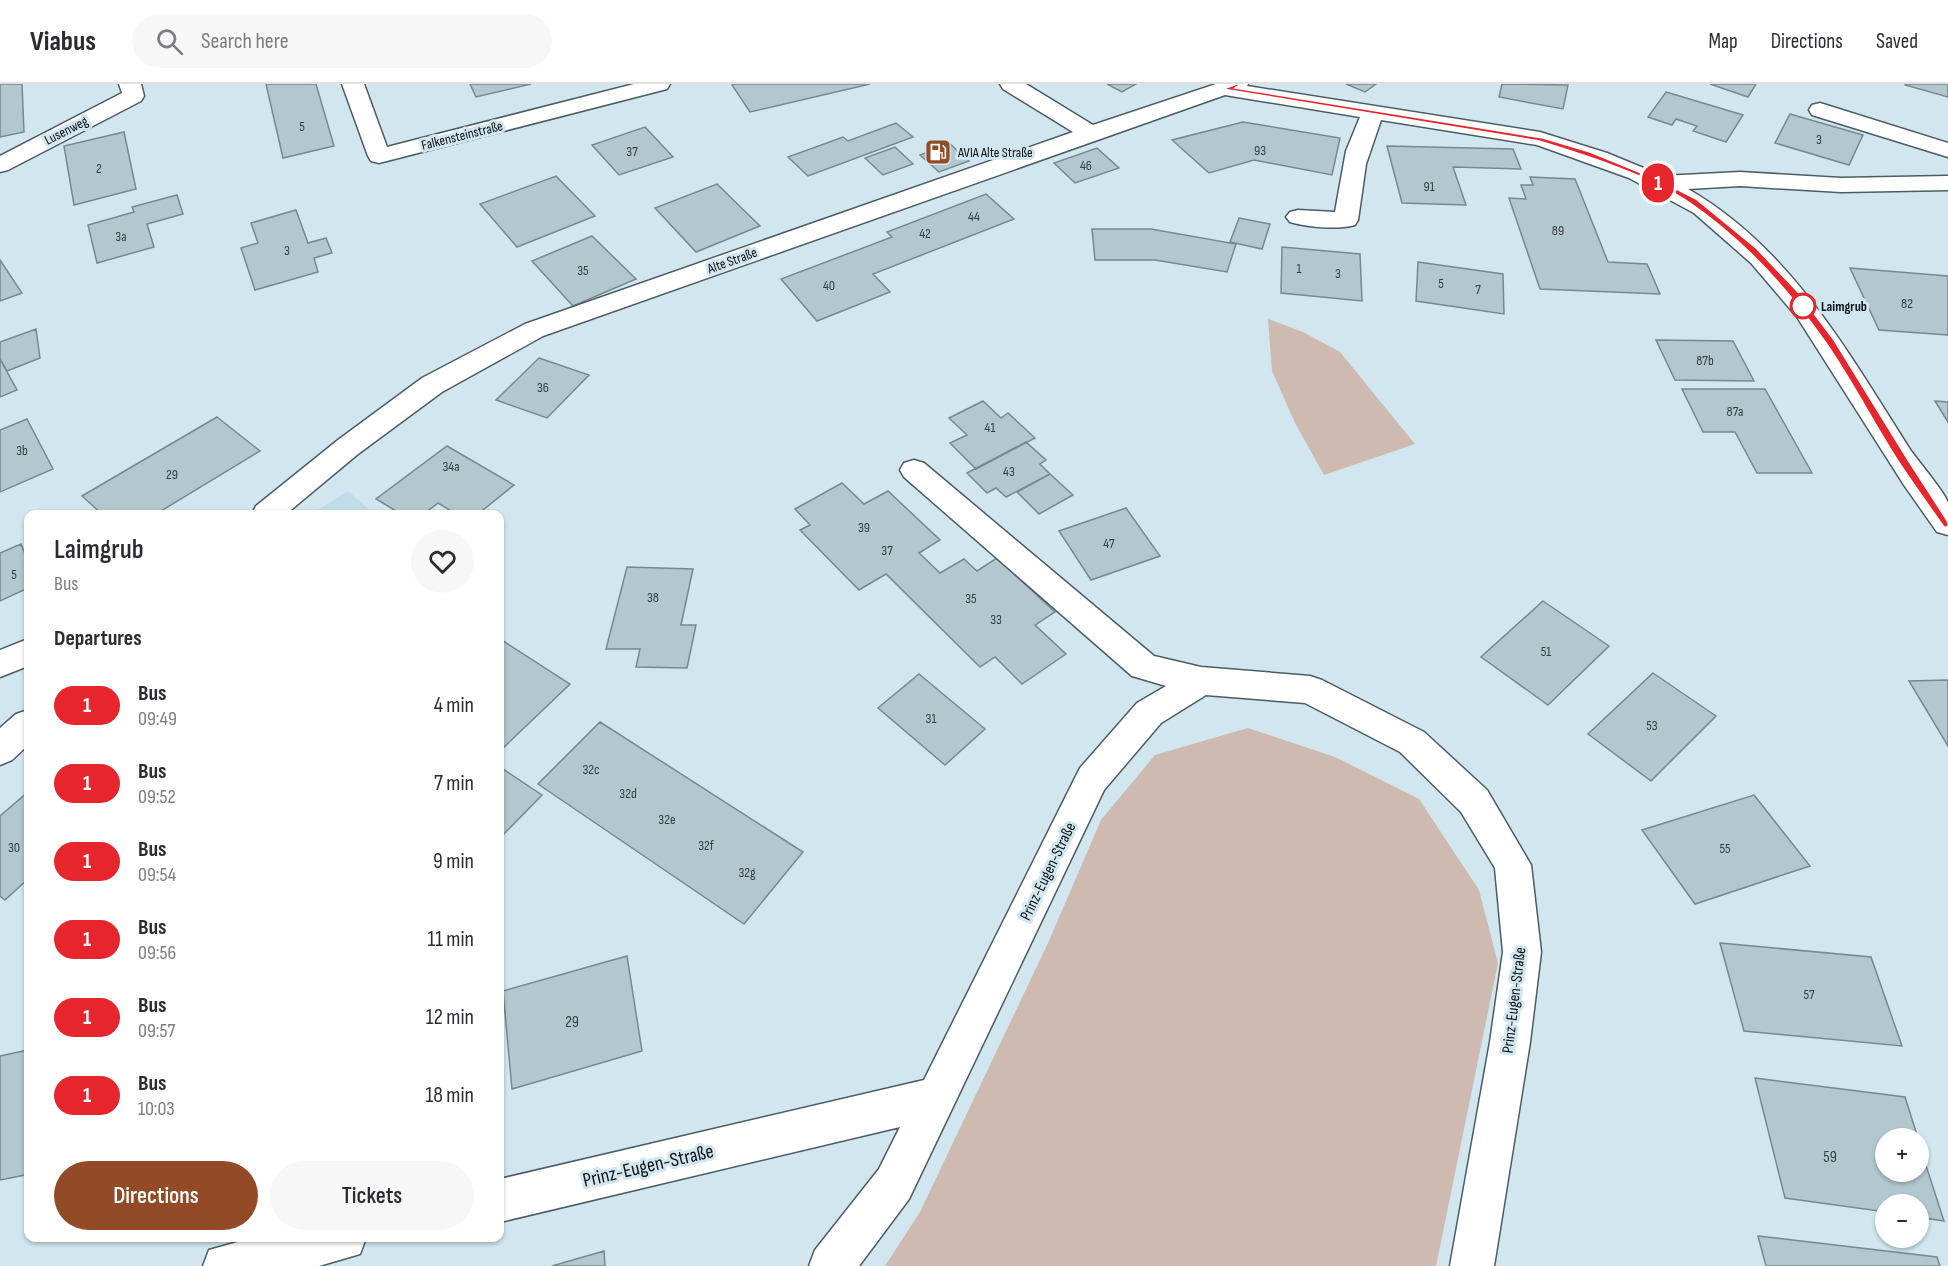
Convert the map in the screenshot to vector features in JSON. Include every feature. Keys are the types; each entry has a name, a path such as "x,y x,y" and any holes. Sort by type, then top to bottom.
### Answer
{"street":[{"name":"Falkensteinstraße","path":"354,84 379,156 617,89 659,84"},
{"path":"1011,84 1091,133"},
{"path":"1232,87 1540,139 1588,154 1658,183 1693,201 1753,250 1793,293 1830,342 1904,462 1948,524"},
{"name":"Alte Straße","path":"272,510 348,447 432,385 534,330 1091,133 1232,87"},
{"name":"Lusenweg","path":"0,165 131,90"},
{"path":"1820,110 1948,150"},
{"path":"1298,217 1346,220 1352,167 1364,128 1374,112"},
{"path":"1658,183 1740,179 1841,185 1948,183"},
{"name":"Prinz-Eugen-Straße","path":"914,470 1144,667 1201,681 1310,690 1412,741 1474,801 1513,865 1522,952 1510,1042 1472,1266"},
{"path":"0,664 24,654"},
{"name":"Prinz-Eugen-Straße","path":"831,1266 894,1184 1092,779 1149,713 1201,681"},
{"path":"0,750 24,728"},
{"name":"Prinz-Eugen-Straße","path":"504,1200 937,1097"},
{"path":"225,1266 328,1242"}],"shaded area":[{"path":"1268,319 1303,332 1340,352 1415,444 1324,475 1295,423 1272,371"},
{"path":"348,491 369,510 318,510"},
{"path":"1248,728 1335,757 1419,799 1479,890 1498,963 1436,1266 885,1266 920,1212 1048,943 1101,820 1155,755"}],"building":[{"path":"0,84 22,84 24,132 0,137"},
{"path":"266,84 316,84 334,146 283,158"},
{"path":"470,84 531,84 476,97"},
{"path":"870,84 750,112 732,85"},
{"path":"1107,84 1136,84 1122,92"},
{"path":"1346,84 1376,84 1365,92"},
{"path":"1502,84 1568,85 1563,109 1499,97"},
{"path":"1710,84 1756,84 1748,97"},
{"path":"1905,84 1948,84 1948,97 1905,85"},
{"path":"1666,92 1743,115 1726,142 1693,131 1697,126 1676,119 1672,125 1648,117"},
{"path":"1790,114 1863,135 1849,165 1775,143"},
{"path":"1243,122 1340,138 1332,175 1254,160 1209,173 1172,140"},
{"path":"896,123 913,137 808,176 788,157 843,137 848,141"},
{"path":"645,127 673,157 619,175 592,145"},
{"path":"124,132 136,189 74,205 64,146"},
{"path":"950,144 969,161 939,172 920,155"},
{"path":"1387,146 1513,149 1521,169 1453,167 1466,205 1402,203"},
{"path":"895,147 913,164 883,175 865,158"},
{"path":"1097,148 1119,168 1075,183 1054,163"},
{"path":"556,176 595,216 517,247 480,204"},
{"path":"1530,177 1575,179 1608,262 1647,264 1660,294 1540,289 1509,198 1526,199 1521,185 1533,185"},
{"path":"717,184 760,226 696,252 655,208"},
{"path":"986,194 1014,219 873,274 890,292 817,321 781,279 892,237 887,232"},
{"path":"177,195 183,214 147,224 154,247 97,263 88,225 134,212 132,207"},
{"path":"296,210 308,243 326,238 332,253 314,258 318,272 255,290 241,248 258,243 251,223"},
{"path":"1239,218 1270,224 1262,249 1230,242"},
{"path":"1092,229 1151,229 1236,244 1227,272 1155,260 1095,260"},
{"path":"592,236 636,279 573,306 532,261"},
{"path":"1282,247 1360,254 1362,301 1281,293"},
{"path":"0,260 22,293 0,301"},
{"path":"1418,262 1503,274 1504,314 1416,301"},
{"path":"1850,268 1948,276 1948,335 1879,330"},
{"path":"36,329 40,358 7,371 0,359 0,342"},
{"path":"1656,340 1733,341 1754,381 1675,380"},
{"path":"539,358 589,375 547,418 496,400"},
{"path":"0,359 17,390 0,397"},
{"path":"1682,389 1765,389 1812,473 1757,473 1735,432 1703,432"},
{"path":"983,401 1001,418 1008,413 1035,438 976,469 950,443 967,435 949,418"},
{"path":"1935,401 1948,402 1948,422"},
{"path":"217,417 260,451 163,510 98,510 82,496"},
{"path":"27,419 53,469 0,492 0,430"},
{"path":"1026,442 1046,460 1040,464 1050,474 1006,497 996,488 987,493 967,473"},
{"path":"447,446 514,485 483,510 449,510 438,503 429,510 394,510 376,499"},
{"path":"1050,474 1073,495 1039,514 1017,492"},
{"path":"842,483 864,504 888,491 940,540 919,553 940,573 964,559 977,571 997,558 1055,612 1035,625 1066,654 1022,684 995,657 980,667 886,574 859,590 800,530 810,525 795,509"},
{"path":"1126,508 1160,556 1091,580 1059,531"},
{"path":"21,544 24,551 24,590 0,601 0,553"},
{"path":"627,567 693,569 681,625 696,625 687,668 636,667 640,649 606,649"},
{"path":"1543,601 1609,646 1548,705 1481,657"},
{"path":"504,642 570,684 504,747"},
{"path":"1653,673 1716,716 1651,781 1588,734"},
{"path":"919,674 985,729 945,765 878,708"},
{"path":"1948,680 1948,746 1909,681"},
{"path":"600,722 803,852 744,924 538,784"},
{"path":"504,770 542,795 504,834"},
{"path":"24,795 24,883 5,900 0,896 0,816"},
{"path":"1754,795 1810,866 1695,904 1642,830"},
{"path":"1720,943 1871,957 1902,1046 1744,1031"},
{"path":"627,956 642,1051 512,1089 504,991"},
{"path":"24,1051 24,1175 0,1180 0,1056"},
{"path":"1755,1078 1905,1097 1915,1128 1875,1128 1875,1182 1929,1182 1929,1175 1944,1221 1929,1219 1929,1194 1875,1194 1875,1210 1785,1198"},
{"path":"1758,1236 1937,1257 1940,1266 1766,1266"},
{"path":"604,1251 605,1266 552,1266"}],"bus line":[{"name":"1","path":"1237,84 1227,89 1540,139 1588,154 1658,183 1693,201 1753,250 1793,293 1830,342 1904,462 1948,524"}],"place":[{"name":"AVIA Alte Straße","path":"938,152"},
{"name":"Laimgrub","path":"1803,306"}]}
